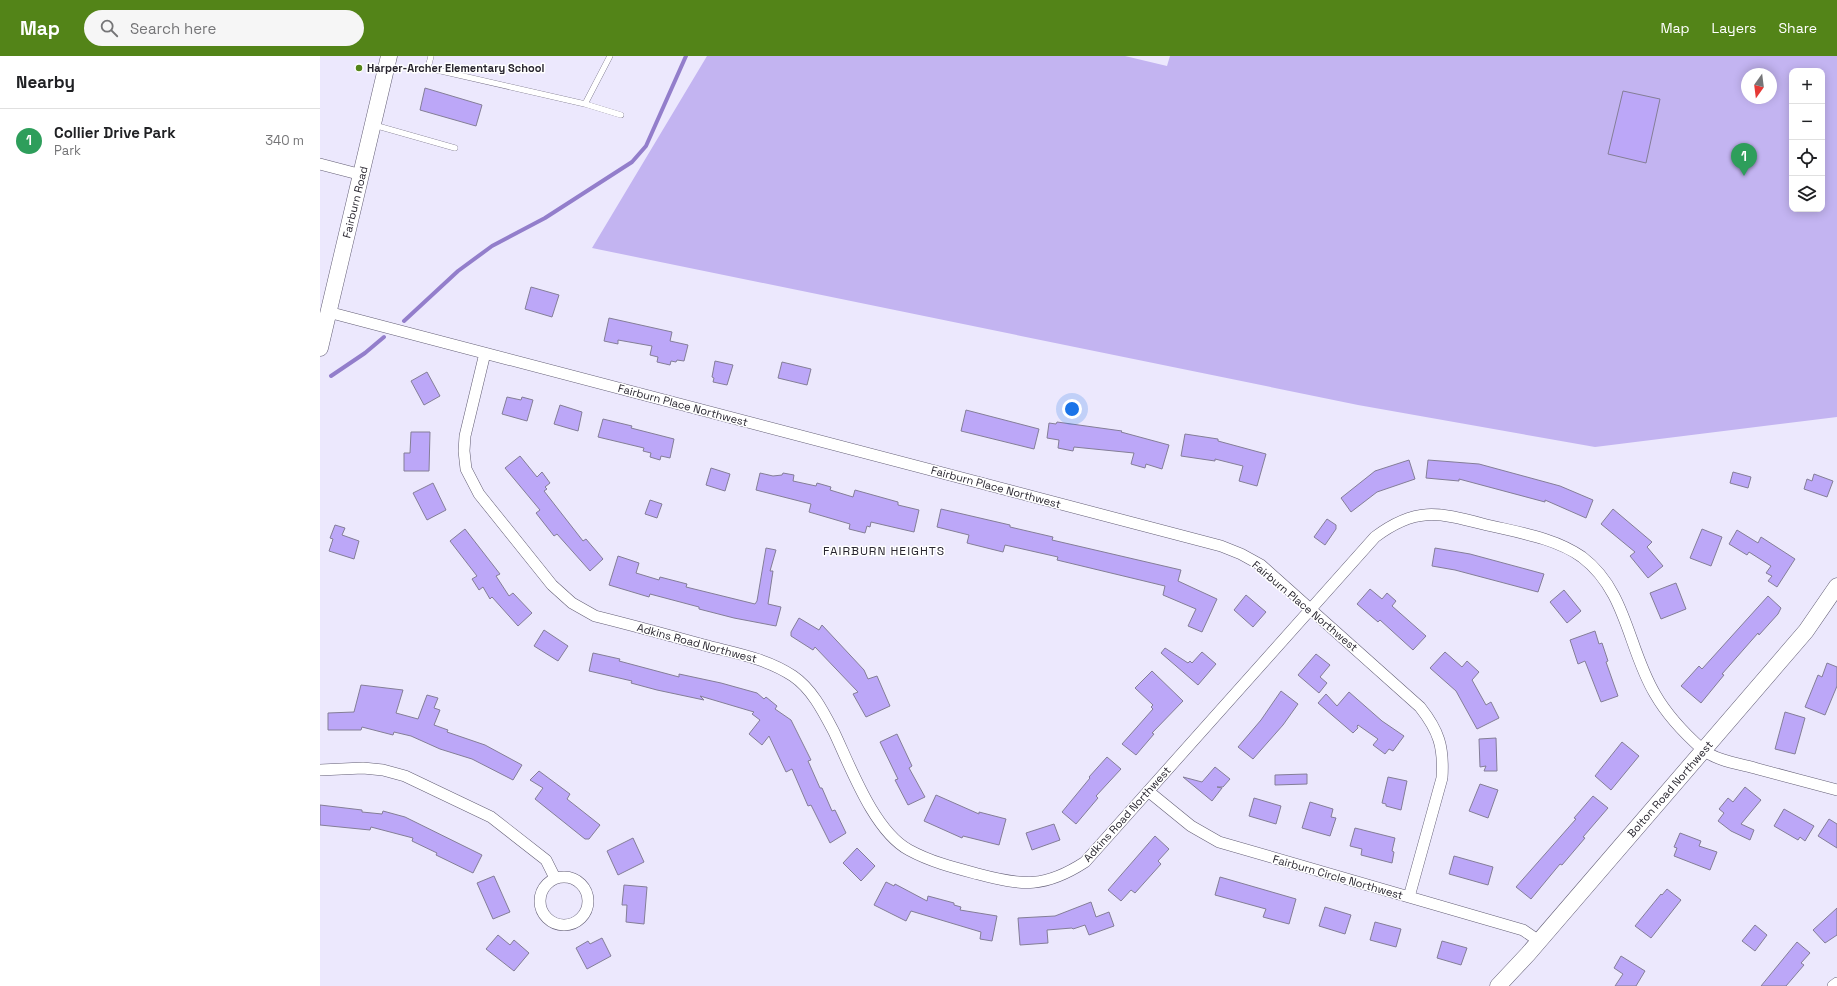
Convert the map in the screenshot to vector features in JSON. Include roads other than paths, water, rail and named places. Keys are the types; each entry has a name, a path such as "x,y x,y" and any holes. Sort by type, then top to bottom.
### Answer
{"street":[{"name":"Fairburn Road","path":"320,348 374,125 389,56"},
{"path":"320,164 362,175"},
{"name":"Fairburn Place Northwest","path":"328,312 1221,546 1241,554 1261,565 1420,707 1431,721 1439,737 1443,757 1442,778 1409,898"},
{"name":"Adkins Road Northwest","path":"485,353 464,436 466,469 479,494 552,586 572,603 595,616 759,659 793,676 809,691 823,710 876,818 890,836 908,850 936,863 1005,881 1027,883 1046,881 1068,873 1085,862 1375,537 1392,525 1411,517 1430,514 1449,515 1554,543 1582,558 1607,583 1619,603 1645,673 1655,694 1672,718 1704,750 1723,760 1837,790"},
{"name":"Bolton Road Northwest","path":"1498,986 1539,941 1806,631 1837,586"},
{"path":"320,770 363,768 383,770 405,776 491,817 546,860 555,878"},
{"name":"Fairburn Circle Northwest","path":"1148,791 1190,826 1219,842 1523,930 1539,941"},
{"path":"562,877 577,881 587,892 588,900 584,915 579,920 571,924 563,926 555,924 548,920 541,909 540,897 542,889 555,878 562,877"},
{"path":"1833,986 1837,983"}],"lane":[{"path":"431,56 428,68 585,104 622,115"},
{"path":"585,104 610,56"},
{"path":"374,125 455,148"}],"waterway":[{"path":"404,321 458,271 492,246 545,218 632,162 646,146 686,56"},
{"path":"331,376 365,353 384,337"}],"place":[{"name":"Harper-Archer Elementary School","path":"359,68"},
{"name":"Collier Drive Park","path":"1744,176"}],"district":[{"name":"FAIRBURN HEIGHTS","path":"884,551"}]}
